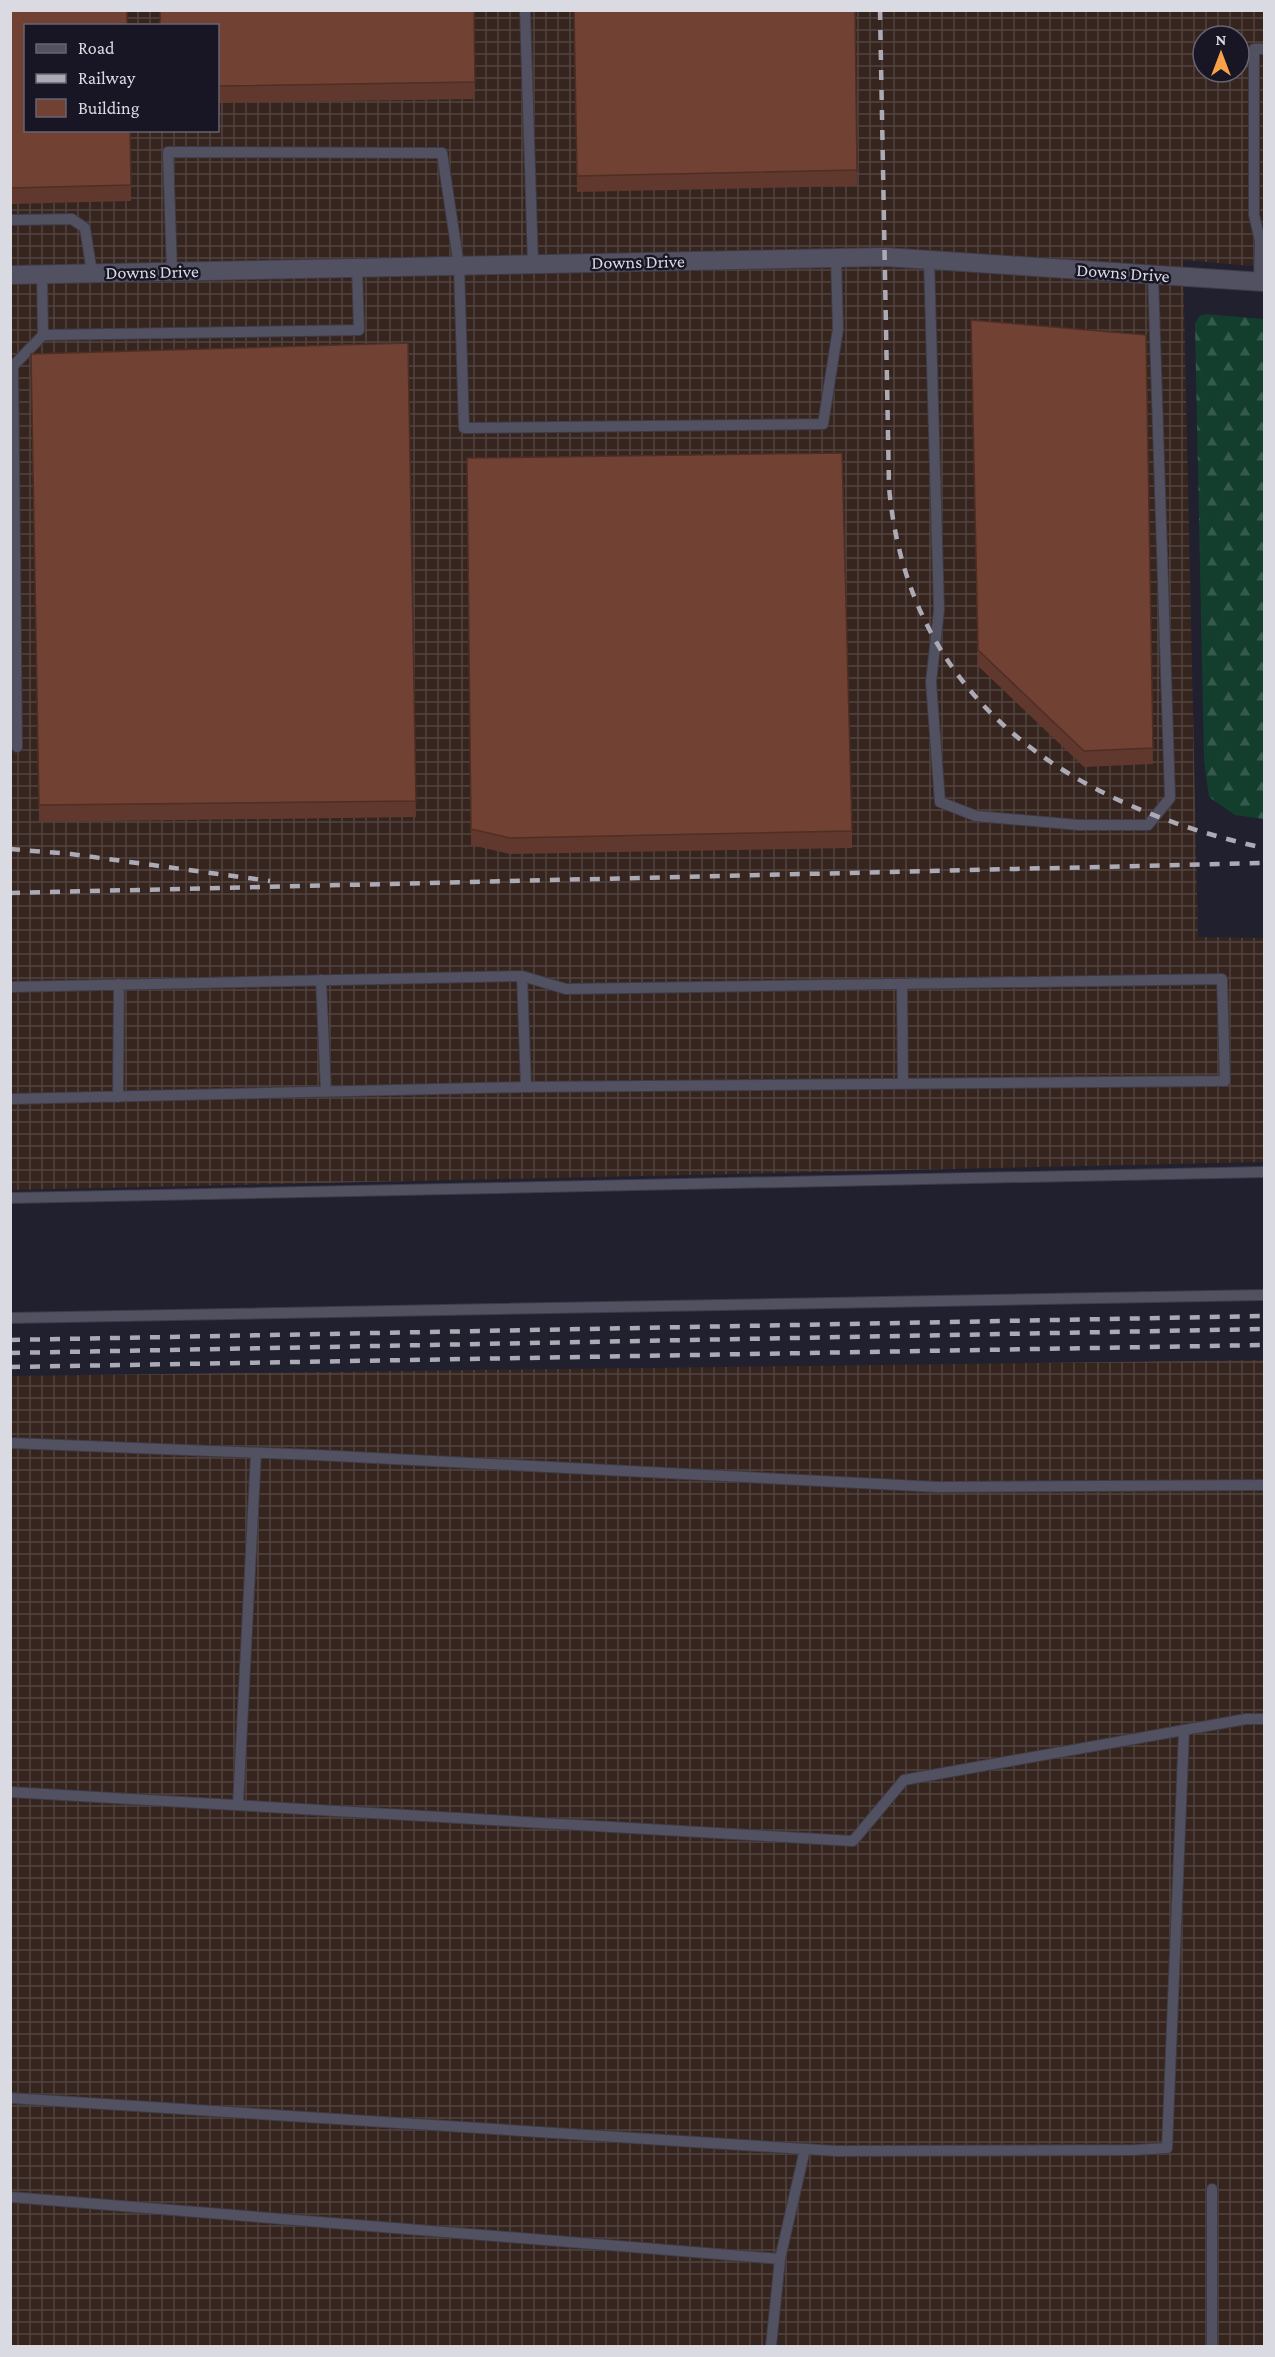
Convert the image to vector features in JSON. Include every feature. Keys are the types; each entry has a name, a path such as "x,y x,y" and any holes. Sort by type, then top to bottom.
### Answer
{"street":[{"name":"Downs Drive","path":"10,275 885,257 1262,282"}],"lane":[{"path":"525,10 533,264"},
{"path":"1262,282 1260,242 1254,215 1254,49 1264,49"},
{"path":"172,272 168,152 442,153 459,266 464,428 823,424 838,329 836,258"},
{"path":"10,220 72,219 85,228 92,273"},
{"path":"929,260 939,610 932,682 940,802 976,816 1079,825 1148,825 1170,798 1154,275"},
{"path":"43,335 359,330 357,268"},
{"path":"17,747 13,366 43,335 42,274"},
{"path":"522,976 526,1087"},
{"path":"10,987 522,976 566,989 1222,979 1225,1081 526,1087 10,1099"},
{"path":"321,980 326,1092"},
{"path":"118,1097 119,984"},
{"path":"902,984 903,1084"},
{"path":"10,1198 1264,1172"},
{"path":"10,1318 1264,1295"},
{"path":"10,1443 938,1487 1264,1485"},
{"path":"238,1805 256,1453"},
{"path":"10,1792 853,1841 904,1780 1246,1719 1264,1719"},
{"path":"10,2098 804,2149 914,2152 1167,2148 1184,1731"},
{"path":"771,2346 780,2259 804,2149"},
{"path":"1212,2189 1212,2346"},
{"path":"10,2197 780,2259"}],"shaded area":[{"path":"10,11 1264,11 1264,267 1183,260 1198,937 1264,938 1264,1162 11,1190"},
{"path":"1264,1360 1264,2346 11,2346 10,1376"}],"green space":[{"path":"1206,314 1264,319 1264,819 1235,815 1209,797 1204,760 1195,324 1199,316"}],"building":[{"path":"10,10 127,10 127,24 24,24 24,132 130,132 131,185 10,188"},
{"path":"160,10 474,10 475,82 219,86 219,24 160,24"},
{"path":"574,10 855,10 857,170 577,176"},
{"path":"971,320 1146,335 1153,748 1084,751 978,650"},
{"path":"408,343 416,801 39,805 31,354"},
{"path":"842,453 852,831 510,838 471,829 467,458"}],"railway":[{"path":"880,10 889,487 903,562 928,628 965,684 1011,732 1065,771 1126,804 1193,829 1264,848"},
{"path":"10,849 71,854 270,881"},
{"path":"10,893 1264,863"},
{"path":"10,1340 1264,1316"},
{"path":"10,1353 1264,1329"},
{"path":"10,1367 1264,1345"}]}
